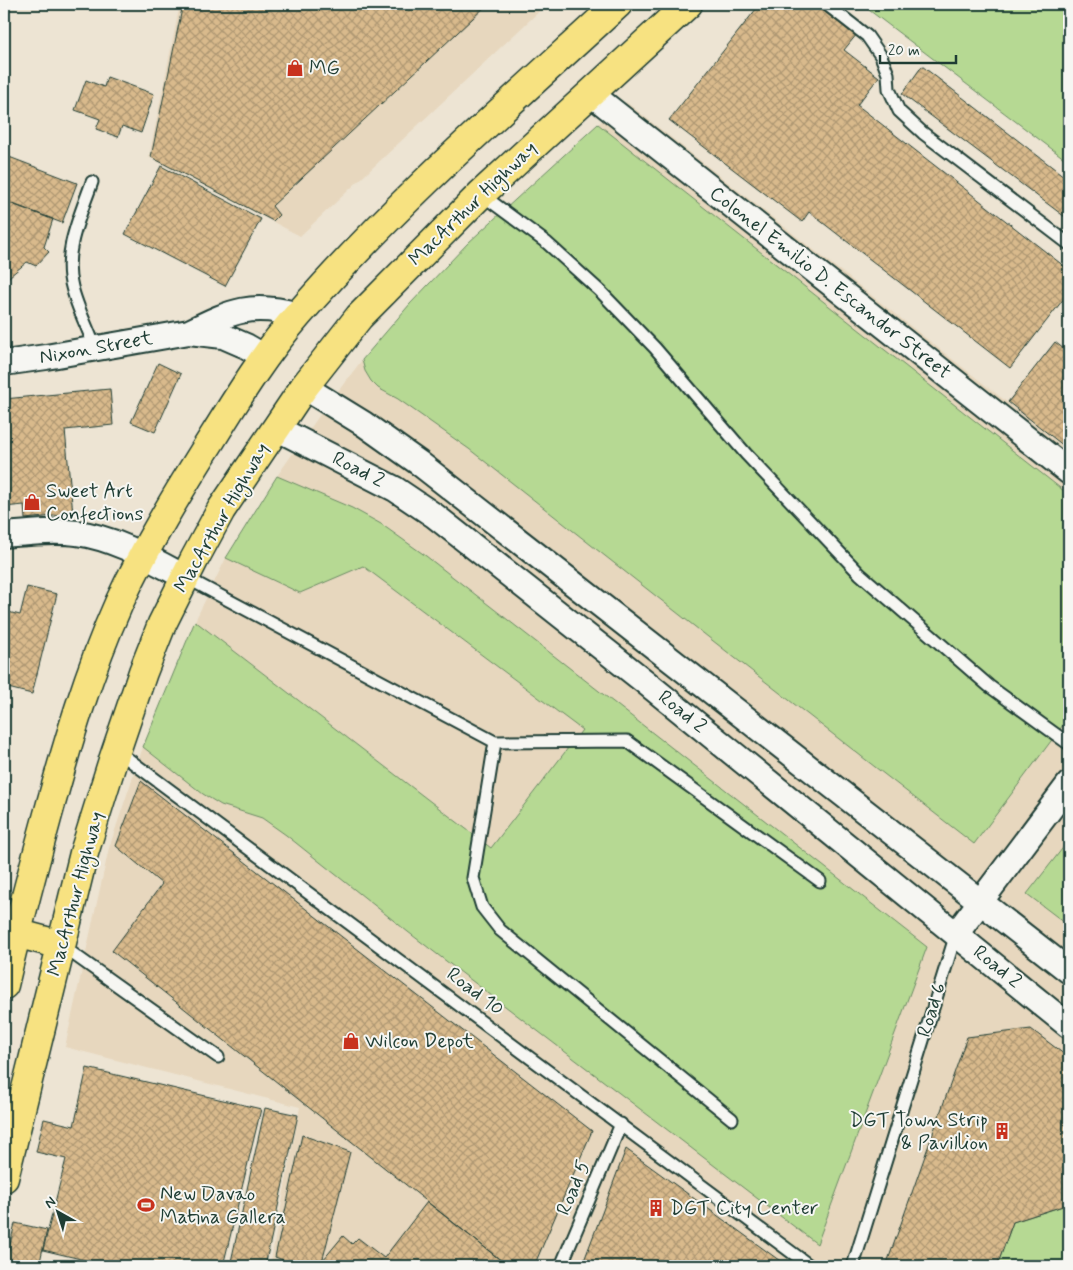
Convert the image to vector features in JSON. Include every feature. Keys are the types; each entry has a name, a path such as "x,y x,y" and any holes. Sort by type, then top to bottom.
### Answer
{"main road":[{"path":"4,985 16,933 67,748 118,606 142,556 181,487 265,357 298,315 370,237 440,168 618,4"},
{"name":"MacArthur Highway","path":"4,1178 10,1129 61,945 84,853 116,750 142,672 162,624 221,510 304,387 359,317 482,194 688,4"},
{"path":"16,933 61,945"}],"street":[{"name":"Colonel Emilio D. Escandor Street","path":"590,93 1069,472"},
{"name":"Nixon Street","path":"189,332 211,321 252,308 277,309 298,315"},
{"name":"Nixon Street","path":"4,363 189,332 223,336 265,357"},
{"name":"Road 2","path":"304,387 364,424 419,463 1069,971"},
{"name":"Road 2","path":"276,428 395,489 443,522 644,681 1069,1026"},
{"path":"4,535 48,532 78,534 100,539 142,556 185,577"},
{"path":"644,681 664,655"},
{"name":"Road 6","path":"956,934 1069,784"}],"lane":[{"path":"826,4 867,36 881,56 888,74 889,89 899,111 923,133 1069,244"},
{"path":"92,182 73,237 69,266 72,286 95,348"},
{"path":"482,194 547,243 600,291 654,348 746,454 860,574 989,686 1069,744"},
{"path":"185,577 495,742 627,741 820,881"},
{"path":"495,742 473,878 482,907 500,930 732,1119"},
{"name":"Road 10","path":"116,750 810,1266"},
{"name":"Road 6","path":"853,1266 956,934"},
{"path":"61,945 218,1057"},
{"name":"Road 5","path":"562,1266 621,1124"}],"shaded area":[{"name":"MG","path":"180,4 547,4 300,236 149,157"},
{"path":"626,102 1069,451 1069,1266 270,1266 300,1107 65,1047 109,848 143,747 195,621 226,558 277,476 319,416 362,360 410,304 468,243 598,124"}],"green space":[{"path":"861,4 1069,4 1069,162"},
{"path":"598,124 1069,495 1069,717 974,844 469,449 398,399 378,388 365,371 362,360 410,304 468,243"},
{"path":"277,476 352,508 381,524 426,556 927,947 817,1244 408,932 286,835 262,818 221,805 203,794 143,747 195,621 491,848 582,730 363,566 300,593 226,558"},
{"path":"1069,840 1069,926 1027,894"},
{"path":"1069,1204 1069,1266 997,1266 1013,1222"}],"building":[{"name":"MG","path":"183,4 488,4 272,206 279,215 273,221 151,157"},
{"path":"760,4 818,4 857,34 844,50 879,77 857,105 1069,270 1069,292 1010,368 809,212 802,222 669,120"},
{"path":"922,66 1069,180 1069,220 902,94"},
{"path":"107,77 154,94 141,133 122,126 118,137 96,129 100,119 75,110 86,80 104,87"},
{"path":"4,155 77,183 62,223 4,201"},
{"path":"161,166 261,219 225,286 125,234"},
{"path":"5,201 53,219 44,247 49,252 36,266 27,262 4,281"},
{"path":"1055,342 1069,353 1069,450 1008,402"},
{"path":"158,363 181,374 155,432 131,422"},
{"path":"110,389 113,425 65,430 73,514 25,519 24,505 4,507 4,399"},
{"path":"27,587 57,594 32,694 4,687 4,611 20,615"},
{"name":"Wilcon Depot","path":"141,781 592,1131 534,1266 508,1266 112,951 162,884 116,846"},
{"name":"DGT Town Strip & Pavillion","path":"1031,1029 1069,1058 1069,1204 1013,1222 997,1266 886,1266 967,1037"},
{"name":"New Davao Matina Gallera","path":"87,1068 261,1109 223,1266 110,1266 43,1250 66,1159 36,1152 40,1135 44,1119 74,1126"},
{"path":"265,1108 298,1115 265,1266 230,1266"},
{"path":"302,1135 350,1152 321,1266 299,1266 275,1257"},
{"name":"DGT City Center","path":"626,1149 787,1266 582,1266"},
{"path":"427,1202 508,1266 330,1266 323,1260 343,1236 352,1244 358,1238 384,1258"},
{"path":"15,1223 47,1230 39,1266 5,1266"}],"place":[{"name":"MG","path":"295,68"},
{"name":"Sweet Art Confections","path":"32,502"},
{"name":"Wilcon Depot","path":"351,1041"},
{"name":"DGT Town Strip & Pavillion","path":"1002,1131"},
{"name":"New Davao Matina Gallera","path":"146,1205"},
{"name":"DGT City Center","path":"656,1208"}]}
